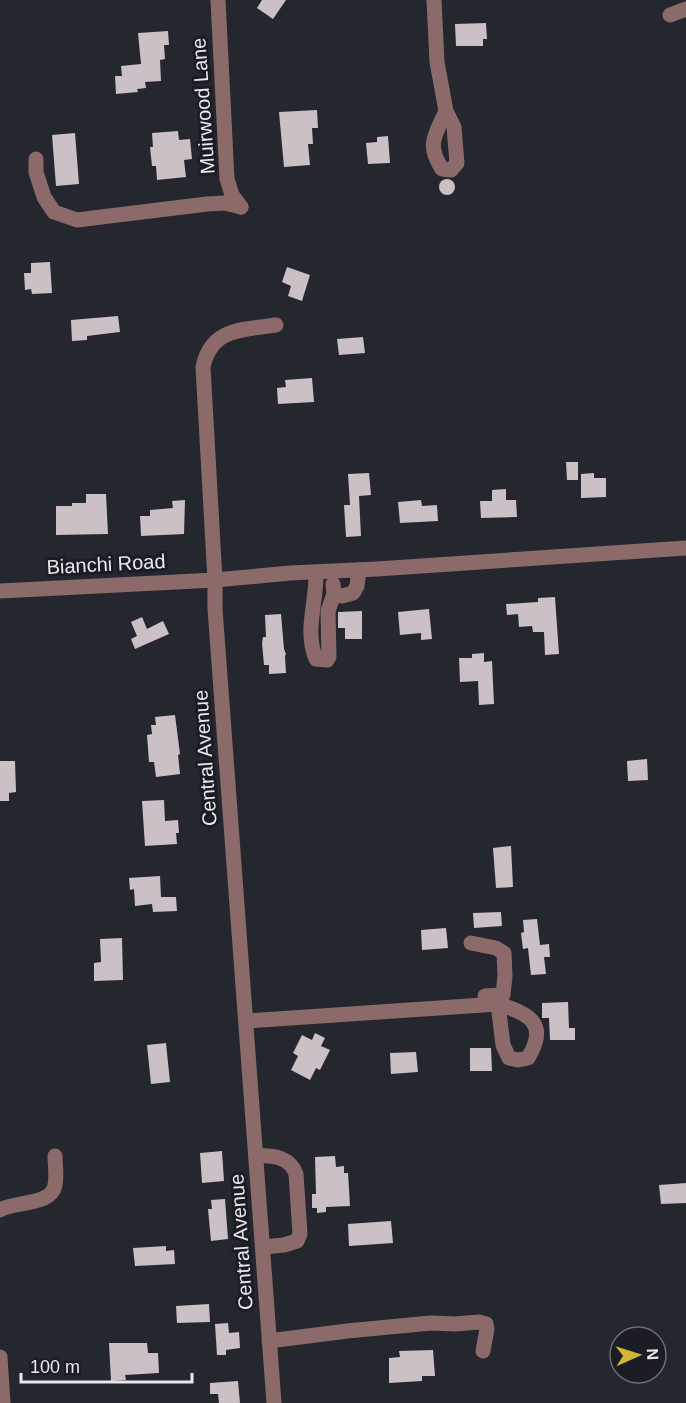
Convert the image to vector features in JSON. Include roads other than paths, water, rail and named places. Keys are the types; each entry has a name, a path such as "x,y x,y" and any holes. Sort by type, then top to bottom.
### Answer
{"street":[{"name":"Muirwood Lane","path":"36,159 36,172 44,196 54,212 77,220 207,204 225,203 240,207 232,195 227,179 218,0"},
{"path":"434,0 437,62 446,111"},
{"path":"670,15 686,9"},
{"name":"Central Avenue","path":"274,1403 215,609 203,367 206,354 221,336 236,331 276,325"},
{"path":"215,580 686,548"},
{"path":"334,594 342,596 353,593 357,586 359,570"},
{"path":"316,572 310,622 311,642 316,659 320,661 327,660 329,657 328,611 334,594 333,571"},
{"name":"Bianchi Road","path":"0,591 215,580"},
{"path":"246,1017 504,995 504,953 496,948 471,943"},
{"path":"246,1017 498,1004"},
{"path":"256,1156 270,1155 288,1161 297,1174 300,1234 297,1240 284,1245 263,1247"},
{"path":"0,1210 6,1206 40,1200 49,1196 55,1188 55,1156"},
{"path":"269,1341 410,1325 479,1322 486,1324 487,1329 483,1351"},
{"path":"0,1357 3,1403"}]}
